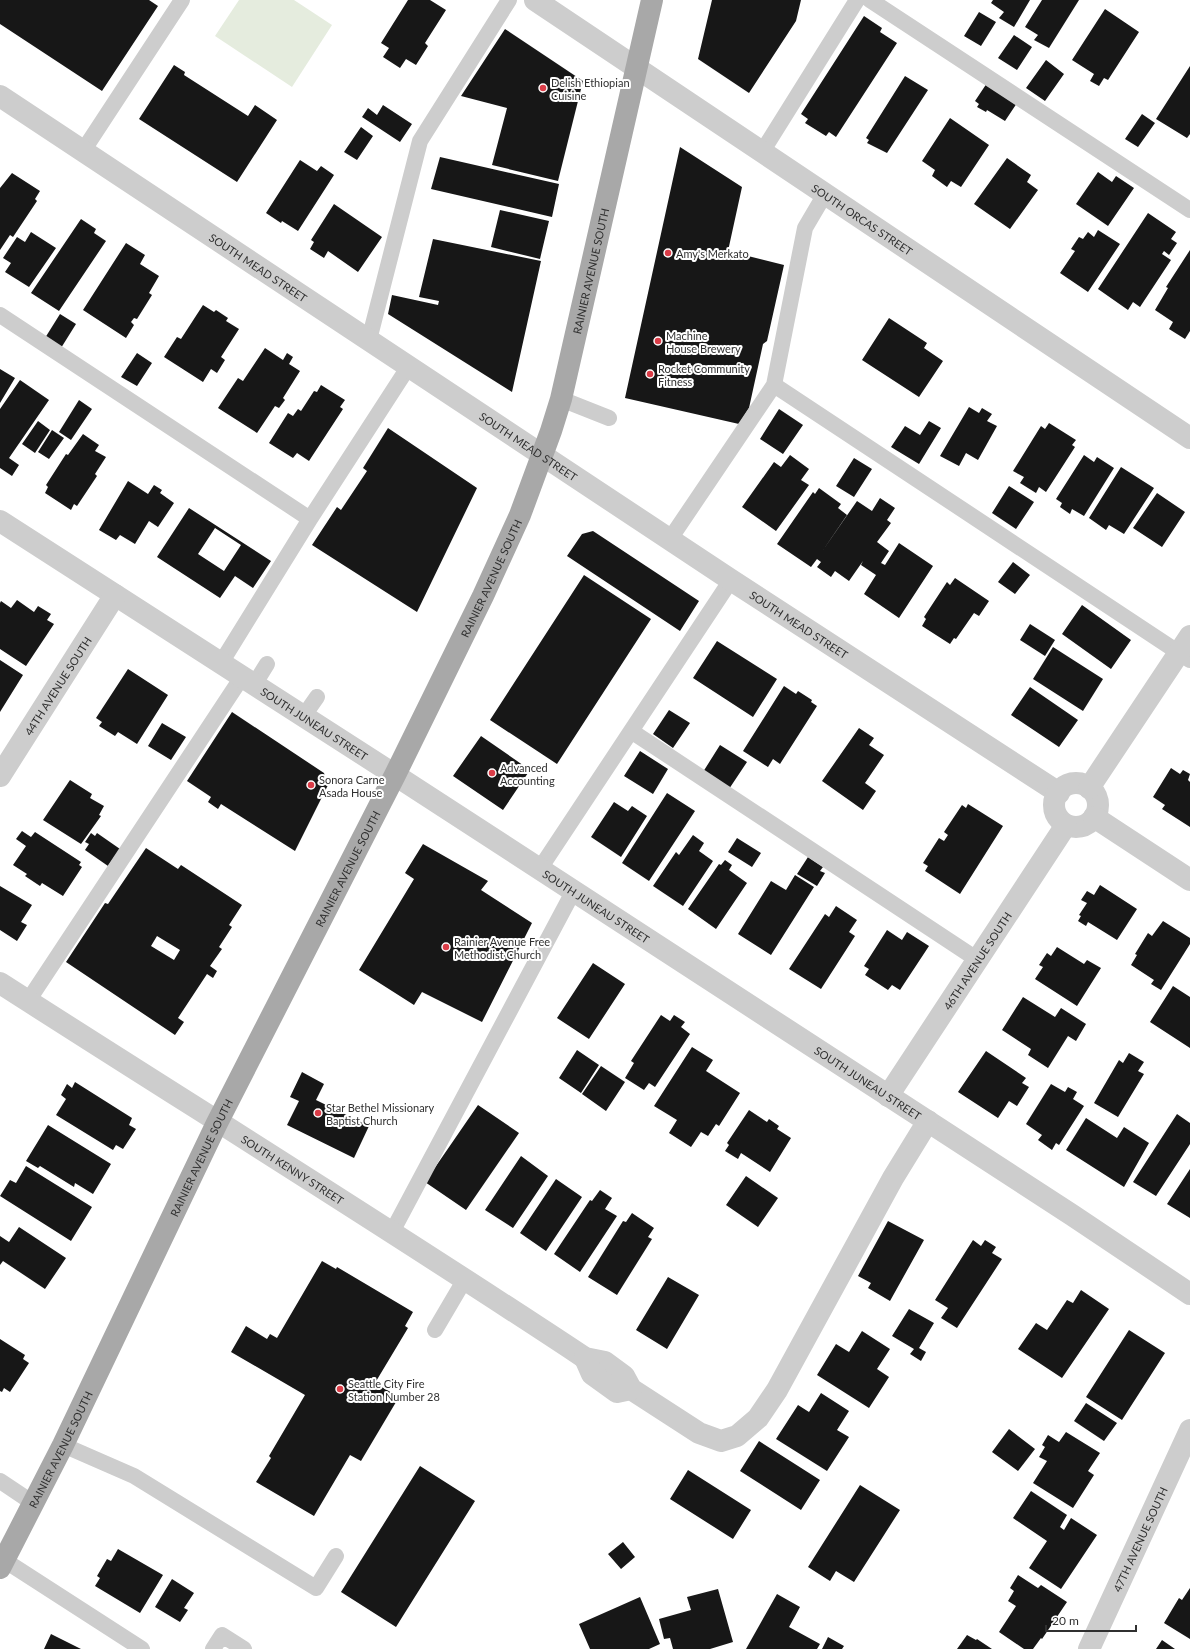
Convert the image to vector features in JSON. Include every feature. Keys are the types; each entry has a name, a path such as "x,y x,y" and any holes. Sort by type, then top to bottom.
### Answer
{"main road":[{"name":"RAINIER AVENUE SOUTH","path":"2,1564 63,1445 217,1123 395,775 502,555 543,454 561,399 652,0"}],"street":[{"name":"SOUTH ORCAS STREET","path":"535,0 1190,438"},
{"name":"SOUTH MEAD STREET","path":"0,96 543,454 731,580 1059,793"},
{"name":"SOUTH JUNEAU STREET","path":"0,521 928,1121 1190,1294"},
{"name":"44TH AVENUE SOUTH","path":"3,764 115,595"},
{"path":"1089,788 1186,649"},
{"path":"1073,784 1080,784 1089,788 1097,798 1098,806 1094,817 1087,824 1080,827 1066,825 1057,815 1054,808 1054,802 1059,793 1066,786 1073,784"},
{"path":"1094,817 1190,880"},
{"name":"46TH AVENUE SOUTH","path":"888,1096 1066,825"},
{"name":"SOUTH KENNY STREET","path":"0,983 217,1123 392,1232 585,1358 592,1374 617,1392 631,1389 699,1433 721,1441 737,1436 758,1418 777,1390 886,1191 928,1121"},
{"name":"47TH AVENUE SOUTH","path":"1089,1649 1190,1430"}],"lane":[{"path":"83,151 182,0"},
{"path":"369,340 420,141 509,0"},
{"path":"762,152 857,0"},
{"path":"870,0 1190,210"},
{"path":"670,539 774,384 805,228 825,194"},
{"path":"0,315 310,519"},
{"path":"220,663 310,519 409,366"},
{"path":"774,384 1186,649"},
{"path":"561,399 609,418"},
{"path":"539,870 731,580"},
{"path":"28,1001 248,681 267,664"},
{"path":"304,717 317,697"},
{"path":"631,731 978,960"},
{"path":"392,1232 573,892"},
{"path":"435,1330 465,1279"},
{"path":"63,1445 134,1476 316,1588 336,1556"},
{"path":"0,1480 34,1503"},
{"path":"2,1564 142,1649"},
{"path":"213,1649 222,1635 244,1649"}],"shaded area":[{"path":"239,0 294,0 332,25 292,87 215,36"}],"building":[{"path":"0,0 149,0 158,6 102,91 0,24"},
{"path":"408,0 430,0 446,10 425,43 428,46 416,65 406,59 400,68 383,57 389,48 381,43"},
{"path":"712,0 801,0 796,21 749,93 698,59"},
{"path":"993,0 1030,0 1014,27 999,18 1004,12 991,3"},
{"path":"1042,0 1079,0 1049,48 1034,40 1038,35 1025,27"},
{"path":"1105,9 1139,32 1108,80 1104,78 1099,86 1090,81 1094,74 1072,60"},
{"path":"979,12 996,22 981,46 964,36"},
{"path":"864,16 882,28 880,32 897,43 836,137 829,132 826,136 805,123 808,119 801,114"},
{"path":"505,29 583,81 558,181 492,165 507,108 461,96"},
{"path":"1014,35 1032,47 1017,70 998,58"},
{"path":"1046,60 1064,74 1045,101 1026,88"},
{"path":"174,65 185,72 184,75 248,116 255,105 277,120 237,182 139,119"},
{"path":"1190,66 1190,134 1187,138 1156,119"},
{"path":"905,76 928,90 887,153 867,143 869,140 866,138"},
{"path":"987,83 1017,103 1005,121 987,110 986,112 977,107 979,104 975,101"},
{"path":"383,105 412,124 400,142 362,117 368,108 377,115"},
{"path":"1142,114 1155,123 1138,147 1125,139"},
{"path":"950,118 989,145 961,187 951,181 947,187 932,176 935,170 922,161"},
{"path":"361,127 373,136 357,160 344,152"},
{"path":"680,147 742,187 728,251 784,265 767,341 763,344 749,408 739,424 625,398"},
{"path":"440,157 559,184 552,217 431,189"},
{"path":"1007,158 1031,175 1027,182 1038,190 1010,229 974,204"},
{"path":"300,160 317,171 321,166 334,175 298,231 282,221 281,223 266,213"},
{"path":"1098,172 1112,182 1116,176 1134,188 1108,226 1076,204"},
{"path":"12,173 40,191 35,199 37,201 13,237 10,235 0,250 0,188"},
{"path":"334,204 382,237 358,272 328,251 324,258 310,249 314,242 311,240"},
{"path":"500,210 549,221 540,259 491,247"},
{"path":"1148,213 1176,232 1171,239 1177,243 1169,255 1164,251 1162,254 1171,260 1140,307 1133,302 1128,310 1098,289"},
{"path":"81,219 96,229 94,233 106,241 59,311 31,293"},
{"path":"1098,230 1120,244 1088,292 1060,273 1075,251 1071,249 1079,237 1083,239 1088,232 1094,237"},
{"path":"31,232 56,248 29,287 5,272 11,263 3,258 17,237 25,242"},
{"path":"433,239 541,261 512,392 388,314 392,295 438,305 439,301 419,297"},
{"path":"126,243 145,255 140,264 159,276 149,293 152,295 137,319 134,318 131,322 134,325 126,338 83,310"},
{"path":"1190,250 1190,331 1185,339 1169,329 1173,322 1155,310 1168,288 1166,287"},
{"path":"203,305 214,312 216,310 228,318 226,321 239,329 221,357 225,360 217,373 211,369 203,382 164,357 177,337 181,339"},
{"path":"60,314 76,324 61,348 45,338"},
{"path":"889,318 927,343 924,348 943,361 919,397 862,360"},
{"path":"265,348 283,360 287,353 293,357 289,364 300,371 283,398 285,400 279,408 275,406 257,433 218,408 238,378 243,381"},
{"path":"137,353 152,363 137,386 121,377"},
{"path":"0,369 15,378 0,403"},
{"path":"20,380 49,400 9,458 19,465 12,476 0,468 0,409"},
{"path":"321,385 345,400 340,407 343,409 309,461 297,453 293,458 269,443 288,413 293,416 298,409 301,411 314,391 317,392"},
{"path":"79,400 92,409 71,440 59,432"},
{"path":"969,407 979,413 982,408 992,414 987,421 997,426 978,460 966,453 959,466 940,456"},
{"path":"779,409 803,425 783,454 760,439"},
{"path":"38,421 50,430 35,453 22,444"},
{"path":"929,421 941,428 919,464 891,447 905,426 920,435"},
{"path":"1049,423 1076,440 1072,445 1075,447 1046,492 1039,487 1036,493 1020,483 1024,477 1013,471 1041,426 1045,429"},
{"path":"388,428 477,488 417,612 312,545 337,507 341,510 367,471 363,468"},
{"path":"52,430 64,438 49,459 38,452"},
{"path":"83,434 99,445 95,451 106,457 95,474 97,476 77,506 74,504 71,510 45,493 48,487 46,485 66,454 68,455"},
{"path":"790,455 809,469 801,480 809,485 776,531 742,507 774,462 781,467"},
{"path":"1084,455 1094,462 1097,457 1114,468 1084,516 1072,509 1070,514 1060,507 1062,503 1056,499"},
{"path":"854,458 872,469 854,497 836,486"},
{"path":"1121,467 1154,488 1124,534 1109,525 1106,530 1089,518"},
{"path":"128,481 148,494 154,485 162,490 160,493 174,503 158,527 149,521 135,544 120,535 116,540 99,530"},
{"path":"1009,486 1034,502 1016,529 992,513"},
{"path":"819,488 841,504 838,508 847,515 821,553 857,501 872,511 880,498 895,508 887,520 891,523 877,542 889,551 881,563 885,565 899,543 933,566 899,618 864,594 876,575 861,565 863,561 849,581 835,571 831,577 817,567 821,562 817,559 811,567 777,544 813,492 815,494"},
{"path":"1157,493 1185,512 1162,547 1133,528"},
{"path":"189,508 271,561 253,588 235,576 220,598 157,557","holes":["215,528 241,545 224,571 198,554"]},
{"path":"593,531 699,601 680,631 567,556 582,534"},
{"path":"1013,562 1030,575 1015,594 998,582"},
{"path":"584,575 651,619 557,764 490,720"},
{"path":"955,578 989,601 979,616 974,613 956,639 954,638 950,644 922,626 926,619 924,617 947,582 950,585"},
{"path":"17,600 34,612 38,606 51,614 47,620 54,624 26,666 0,649 0,603 1,601 11,608"},
{"path":"1082,605 1131,640 1111,669 1062,634"},
{"path":"1030,624 1055,640 1045,656 1020,640"},
{"path":"717,641 777,679 753,717 693,678"},
{"path":"1053,647 1103,679 1083,711 1033,679"},
{"path":"0,660 23,675 0,712"},
{"path":"128,669 168,695 137,744 118,732 115,736 99,726 102,722 96,718"},
{"path":"784,686 796,694 798,691 812,700 811,702 817,706 780,764 773,759 768,767 743,751"},
{"path":"1030,687 1078,720 1059,747 1011,715"},
{"path":"669,710 690,723 673,748 653,734"},
{"path":"232,712 324,773 328,785 295,851 221,804 218,809 208,802 211,797 187,781"},
{"path":"162,723 186,737 171,760 148,746"},
{"path":"859,728 874,738 869,745 884,755 865,783 876,791 863,810 822,781"},
{"name":"Advanced Accounting","path":"481,736 530,770 503,810 453,776"},
{"path":"720,745 747,762 729,789 703,772"},
{"path":"640,751 668,769 653,794 624,776"},
{"path":"1171,768 1180,774 1183,770 1190,774 1188,780 1190,782 1190,827 1162,809 1165,805 1153,797"},
{"path":"70,780 92,794 90,798 104,806 99,815 101,816 81,844 43,820"},
{"path":"667,793 695,811 649,881 622,863"},
{"path":"614,802 628,811 632,806 647,816 621,857 591,837"},
{"path":"968,804 1003,826 960,894 925,871 928,866 923,863 939,838 944,841 948,835 944,832 962,805 966,808"},
{"path":"22,831 31,837 35,832 81,862 79,865 82,867 63,896 42,883 40,886 25,876 27,874 13,865 26,846 16,839"},
{"path":"91,833 95,836 97,833 120,849 108,866 85,850 89,844 85,842"},
{"path":"693,835 704,843 699,851 713,861 683,906 653,886 676,852 679,855"},
{"path":"737,838 761,853 752,867 728,852"},
{"name":"Rainier Avenue Free Methodist Church","path":"423,844 488,881 481,890 532,923 482,1022 422,992 414,1005 359,970 414,879 405,873"},
{"path":"146,848 178,869 181,865 242,905 229,925 232,927 219,947 222,949 210,966 217,971 213,978 207,974 178,1018 184,1022 175,1035 66,962 105,903 108,904","holes":["157,936 180,950 174,960 151,946"]},
{"path":"808,857 823,867 820,871 825,873 817,886 797,874"},
{"path":"725,860 732,865 729,870 747,883 716,929 688,909 719,864 721,865"},
{"path":"795,875 814,887 771,955 738,934 771,881 786,890"},
{"path":"1100,885 1137,909 1117,940 1088,922 1086,926 1078,921 1081,916 1079,915 1087,903 1081,900 1087,891 1094,895"},
{"path":"0,886 32,905 21,922 27,925 17,941 0,930"},
{"path":"836,906 857,920 849,932 855,936 821,989 789,969 825,914 829,917"},
{"path":"1163,921 1190,938 1190,944 1161,990 1151,984 1154,980 1131,965 1137,955 1135,954 1148,933 1152,936"},
{"path":"887,930 902,940 907,932 929,946 900,990 892,985 888,990 865,975 869,969 864,966"},
{"path":"1057,947 1084,964 1087,960 1101,968 1077,1006 1035,979 1043,967 1039,965 1047,953 1051,956"},
{"path":"593,963 625,984 589,1039 557,1018"},
{"path":"1173,986 1190,997 1190,1048 1150,1022"},
{"path":"1023,997 1055,1017 1061,1008 1086,1024 1076,1041 1068,1036 1048,1068 1028,1055 1031,1049 1002,1030"},
{"path":"661,1015 670,1021 674,1015 685,1022 681,1027 690,1034 655,1087 649,1083 644,1090 625,1078 634,1063 631,1061"},
{"path":"692,1047 713,1060 706,1071 740,1093 719,1126 716,1124 708,1136 701,1132 691,1147 669,1133 677,1120 654,1106"},
{"path":"577,1050 599,1065 581,1093 559,1078"},
{"path":"986,1051 1026,1078 1022,1083 1029,1087 1017,1106 1009,1101 998,1118 958,1092"},
{"path":"1129,1053 1144,1062 1138,1071 1144,1074 1118,1117 1094,1103 1119,1060 1123,1063"},
{"path":"601,1066 625,1082 606,1111 582,1094"},
{"name":"Star Bethel Missionary Baptist Church","path":"302,1072 324,1084 316,1100 369,1126 354,1158 287,1125 299,1101 290,1097"},
{"path":"75,1082 132,1118 129,1125 136,1129 123,1149 116,1145 113,1150 56,1115 66,1099 61,1095 67,1084 72,1088"},
{"path":"1051,1084 1065,1092 1068,1087 1077,1092 1073,1099 1084,1106 1059,1145 1056,1143 1052,1150 1038,1140 1042,1135 1026,1124"},
{"path":"478,1105 519,1133 466,1210 425,1182"},
{"path":"749,1110 767,1122 769,1119 779,1126 777,1129 791,1138 770,1172 741,1153 738,1159 725,1151 729,1145 727,1143"},
{"path":"1177,1114 1190,1123 1190,1144 1156,1196 1133,1182"},
{"path":"1086,1118 1117,1138 1124,1127 1149,1143 1124,1187 1066,1150"},
{"path":"48,1125 111,1164 93,1194 75,1183 74,1187 40,1166 38,1168 26,1161"},
{"path":"521,1156 548,1176 513,1228 485,1210"},
{"path":"26,1166 92,1207 71,1241 0,1196 10,1180 16,1183"},
{"path":"1190,1169 1190,1218 1167,1204"},
{"path":"746,1176 778,1198 758,1227 726,1205"},
{"path":"556,1179 582,1197 546,1251 520,1233"},
{"path":"600,1190 612,1198 605,1209 617,1216 580,1272 554,1254 590,1200 592,1201"},
{"path":"632,1213 654,1228 648,1237 652,1239 617,1295 588,1277 623,1221 626,1222"},
{"path":"888,1221 924,1240 890,1301 868,1288 871,1283 858,1276"},
{"path":"19,1227 66,1258 45,1289 3,1261 0,1265 0,1236 9,1242"},
{"path":"973,1240 981,1246 985,1240 996,1247 992,1253 1002,1259 957,1328 941,1318 948,1308 935,1300"},
{"name":"Seattle City Fire Station Number 28","path":"322,1261 336,1269 337,1267 413,1312 405,1326 408,1328 375,1383 399,1397 361,1461 350,1455 314,1516 256,1482 271,1458 269,1456 305,1395 231,1352 246,1326 267,1339 270,1334 277,1338"},
{"path":"668,1277 699,1295 667,1349 636,1330"},
{"path":"1081,1290 1109,1309 1062,1378 1018,1349 1036,1323 1047,1330 1067,1300 1073,1303"},
{"path":"909,1309 934,1323 919,1348 926,1352 921,1361 910,1354 914,1349 892,1336"},
{"path":"1129,1330 1165,1353 1122,1420 1086,1397"},
{"path":"862,1331 890,1349 877,1369 889,1377 869,1408 817,1375 836,1344 849,1352"},
{"path":"0,1339 25,1355 23,1359 29,1363 10,1392 4,1388 2,1392 0,1391"},
{"path":"821,1393 849,1411 837,1430 849,1437 827,1471 776,1439 798,1405 809,1412"},
{"path":"1086,1403 1117,1423 1104,1441 1074,1421"},
{"path":"1009,1429 1035,1449 1018,1471 992,1452"},
{"path":"1066,1432 1100,1453 1088,1471 1094,1475 1073,1508 1033,1483 1047,1461 1039,1457 1045,1447 1042,1445 1048,1435 1059,1442"},
{"path":"759,1441 820,1480 801,1510 740,1471"},
{"path":"420,1466 475,1501 396,1627 341,1592"},
{"path":"688,1470 751,1510 733,1539 670,1499"},
{"path":"860,1485 900,1510 854,1582 836,1571 830,1581 808,1567"},
{"path":"1031,1491 1067,1515 1060,1527 1064,1530 1071,1518 1097,1535 1061,1589 1029,1568 1047,1541 1013,1518"},
{"path":"623,1542 635,1557 621,1569 608,1554"},
{"path":"118,1549 163,1575 140,1613 95,1586 100,1578 97,1576 107,1559 111,1561"},
{"path":"1018,1575 1038,1588 1041,1585 1067,1602 1042,1639 1041,1638 1033,1649 1024,1649 999,1632 1016,1606 1008,1601 1014,1591 1010,1588"},
{"path":"172,1579 194,1593 184,1608 188,1610 180,1622 155,1607"},
{"path":"1190,1588 1190,1639 1164,1623 1179,1598 1182,1600"},
{"path":"718,1589 733,1642 710,1649 673,1649 670,1638 664,1639 659,1619 691,1610 687,1597"},
{"path":"777,1594 800,1607 789,1627 820,1644 817,1649 746,1649"},
{"path":"640,1597 660,1644 649,1649 590,1649 579,1624"},
{"path":"51,1634 81,1649 44,1649"},
{"path":"967,1635 976,1640 977,1639 992,1649 957,1649"},
{"path":"828,1637 844,1646 842,1649 822,1649"},
{"path":"1162,1640 1175,1649 1156,1649"}],"place":[{"name":"Delish Ethiopian Cuisine","path":"543,88"},
{"name":"Amy's Merkato","path":"668,253"},
{"name":"Machine House Brewery","path":"658,341"},
{"name":"Rocket Community Fitness","path":"650,374"},
{"name":"Advanced Accounting","path":"492,773"},
{"name":"Sonora Carne Asada House","path":"311,785"},
{"name":"Rainier Avenue Free Methodist Church","path":"446,947"},
{"name":"Star Bethel Missionary Baptist Church","path":"318,1113"},
{"name":"Seattle City Fire Station Number 28","path":"340,1389"}]}
